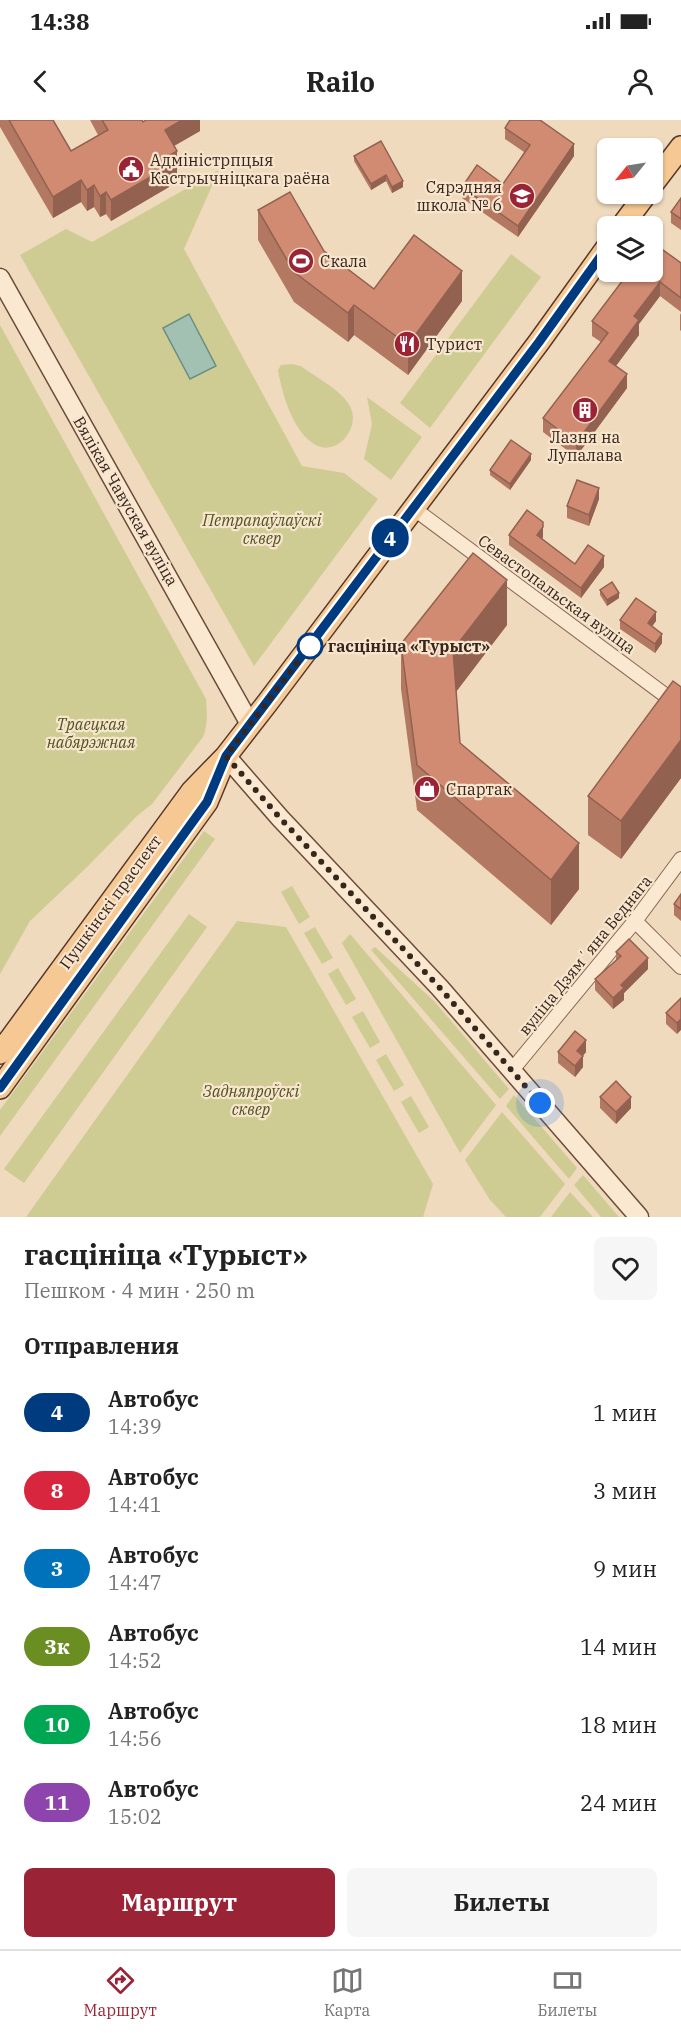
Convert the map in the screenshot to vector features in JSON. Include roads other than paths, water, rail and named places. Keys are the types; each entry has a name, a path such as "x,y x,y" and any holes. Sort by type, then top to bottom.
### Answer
{"main road":[{"path":"663,171 681,147"},
{"name":"Пушкінскі праспект","path":"0,1053 192,791 226,756 539,342 597,261"},
{"name":"Вялікая Чавуская вуліца","path":"0,278 250,724"},
{"path":"226,756 280,818 440,988 639,1217"},
{"name":"Пушкінскі праспект","path":"0,1088 207,802 226,756"}],"street":[{"name":"Севастопальская вуліца","path":"413,508 681,707"},
{"name":"вуліца Дзямʼяна Беднага","path":"512,1070 634,921 681,859"},
{"path":"634,921 681,967"}],"place":[{"name":"Адміністрпцыя Кастрычніцкага раёна","path":"131,169"},
{"name":"Сярэдняя школа № 6","path":"522,196"},
{"name":"Скала","path":"301,261"},
{"name":"Турист","path":"407,344"},
{"name":"Лазня на Лупалава","path":"585,410"},
{"name":"гасцініца «Турыст»","path":"310,646"},
{"name":"Спартак","path":"427,789"}],"park label":[{"name":"Петрапаўлаўскі сквер","path":"262,529"},
{"name":"Траецкая набярэжная","path":"91,733"},
{"name":"Задняпроўскі сквер","path":"251,1100"}]}
